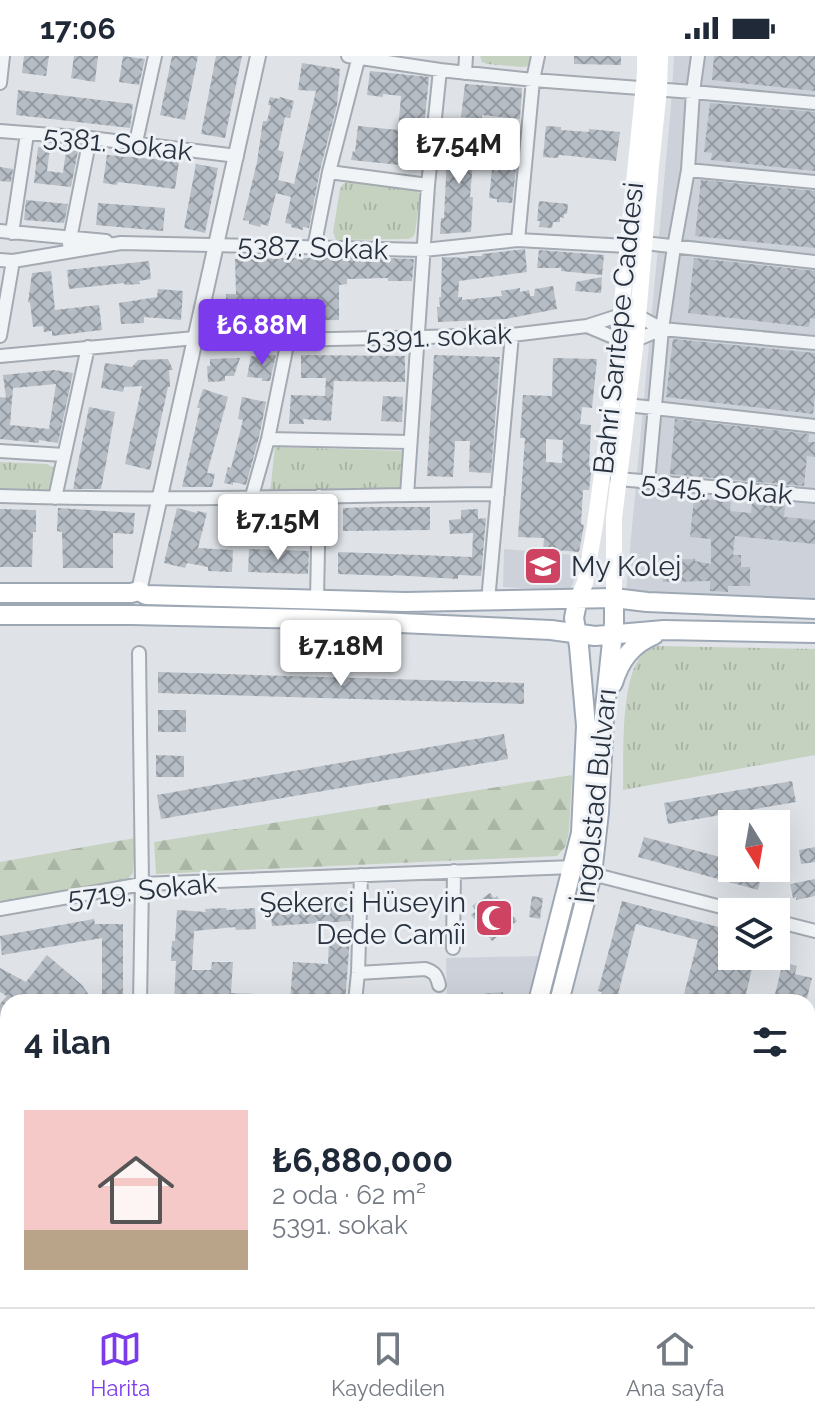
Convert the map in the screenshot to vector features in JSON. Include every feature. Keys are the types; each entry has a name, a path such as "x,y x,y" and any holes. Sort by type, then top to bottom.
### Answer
{"main road":[{"name":"Bahri Sarıtepe Caddesi","path":"645,56 652,89"},
{"name":"Bahri Sarıtepe Caddesi","path":"614,598 613,537 636,340 630,315 636,244 652,89 660,56"},
{"name":"Bahri Sarıtepe Caddesi","path":"578,598 585,583 595,525 618,339 630,315"},
{"path":"0,593 139,593 405,602 614,598 815,609"},
{"path":"137,615 150,606 139,593"},
{"name":"İngolstad Bulvarı","path":"540,994 581,833 586,726 574,618 578,598"},
{"name":"İngolstad Bulvarı","path":"561,994 592,874 614,598"},
{"path":"0,615 327,620 551,630 595,636 664,630 815,633"},
{"path":"551,630 568,646 582,688"},
{"path":"604,717 616,674 624,659 638,642 664,630"}],"street":[{"path":"0,83 3,56"},
{"path":"136,142 155,56"},
{"path":"139,593 258,56"},
{"path":"314,248 355,56 440,70 533,80 815,103"},
{"path":"465,73 466,56"},
{"path":"518,240 538,56"},
{"path":"648,482 662,329 688,170 698,56"},
{"path":"407,495 428,185 440,70"},
{"name":"5381. Sokak","path":"0,131 136,142 237,156"},
{"path":"27,134 6,232 121,243"},
{"path":"67,253 90,138"},
{"path":"688,170 815,182"},
{"path":"329,172 428,185"},
{"name":"5387. Sokak","path":"7,260 121,243 424,250 518,240 636,244 815,262"},
{"path":"0,336 7,260"},
{"path":"630,315 662,329 815,343"},
{"name":"5391. sokak","path":"0,356 195,338 288,340 512,335 587,326 630,315"},
{"path":"587,326 618,339 636,340 662,329"},
{"path":"488,601 512,335"},
{"path":"252,496 268,439 288,340"},
{"path":"55,498 88,347"},
{"path":"627,405 815,426"},
{"path":"268,439 409,442"},
{"path":"0,451 64,455"},
{"name":"5345. Sokak","path":"618,479 815,496"},
{"path":"0,496 159,499 498,494"},
{"path":"317,600 319,496"},
{"path":"139,653 140,994"},
{"name":"5719. Sokak","path":"0,909 142,884 573,867"},
{"path":"453,948 454,871"},
{"path":"592,874 718,906"},
{"path":"356,994 361,875"},
{"path":"790,925 815,931"},
{"path":"358,973 425,969 437,976 439,985"}],"shaded area":[{"path":"674,56 815,56 815,599 626,592"},
{"name":"My Kolej","path":"504,549 585,556 570,591 503,587"},
{"path":"539,956 529,994 447,994 446,958"}],"green space":[{"path":"480,56 531,56 528,66 523,67 487,64 482,62"},
{"path":"348,182 417,189 420,196 413,237 336,240 333,232 340,189"},
{"path":"275,447 406,451 405,491 270,493"},
{"path":"0,462 47,464 54,468 52,492 0,492"},
{"path":"657,646 815,649 815,755 623,790 625,716 631,677 637,661 646,651"},
{"path":"572,775 569,831 566,846 557,856 156,874 154,842"},
{"path":"135,838 133,873 124,883 0,904 0,862"}],"building":[{"path":"24,56 49,56 46,76 22,73"},
{"path":"74,56 98,56 95,82 71,78"},
{"path":"123,56 145,59 139,85 119,82"},
{"path":"172,56 198,56 185,120 160,115"},
{"path":"216,56 242,56 225,138 201,134"},
{"path":"574,56 621,56 621,65 574,64"},
{"path":"714,56 815,56 815,91 712,80"},
{"path":"302,63 340,69 337,105 309,228 303,227 303,230 285,223 291,197 276,193 268,226 249,224 249,221 243,220 263,121 267,121 271,105 268,105 270,97 294,101 290,118 285,117 278,150 284,152 278,180 294,184 316,91 298,90"},
{"path":"370,71 429,77 420,167 351,160 358,126 398,130 401,96 367,95"},
{"path":"465,84 522,88 520,119 482,115 482,119 461,117"},
{"path":"18,90 133,104 130,128 16,115"},
{"path":"710,103 815,112 815,171 711,160 712,153 704,152"},
{"path":"546,126 561,127 561,130 620,132 616,161 559,155 558,158 543,157"},
{"path":"448,136 475,138 470,197 473,197 471,232 440,234 441,218 444,218"},
{"path":"38,147 50,148 47,171 63,173 66,150 78,151 71,187 34,183"},
{"path":"107,155 179,161 175,189 103,183"},
{"path":"196,164 218,168 205,233 184,228"},
{"path":"0,167 13,169 11,182 0,181"},
{"path":"498,168 516,169 512,203 489,198 492,170 498,171"},
{"path":"701,180 815,191 815,248 695,236"},
{"path":"26,200 68,204 64,223 24,220"},
{"path":"539,201 568,204 567,214 564,218 560,217 560,222 553,222 552,228 539,227"},
{"path":"98,203 165,208 163,231 96,225"},
{"path":"525,249 527,272 459,281 458,297 462,300 502,296 501,291 520,288 520,292 529,290 530,296 534,296 535,289 553,286 557,309 506,319 438,322 442,257 468,258"},
{"path":"539,250 604,255 602,275 561,271 561,268 537,268"},
{"path":"694,258 815,271 815,319 810,318 809,327 688,313"},
{"path":"235,259 414,259 412,281 347,279 347,284 339,285 339,320 226,321 226,294 236,294"},
{"path":"149,261 151,279 139,281 140,284 69,289 67,270"},
{"path":"51,271 55,310 99,305 102,330 52,336 52,331 44,332 43,326 33,327 28,303 32,273"},
{"path":"602,277 601,293 575,291 576,282"},
{"path":"158,289 183,291 181,320 144,317 144,323 121,324 119,303 157,297"},
{"path":"673,339 815,353 813,414 666,397"},
{"path":"276,355 270,381 247,377 251,356"},
{"path":"301,355 405,356 405,382 334,381 331,421 303,419 304,424 289,424 291,395 325,396 326,378 301,378"},
{"path":"434,355 500,357 491,473 469,472 470,441 455,441 453,477 427,476"},
{"path":"240,358 234,376 225,376 225,381 208,382 210,359"},
{"path":"553,358 597,359 592,408 582,407 580,424 591,425 589,466 592,466 589,490 583,490 581,524 584,525 579,552 543,549 544,538 518,537 525,438 520,438 523,395 552,396","holes":["546,439 563,440 562,463 546,462"]},
{"path":"168,359 173,370 169,370 170,387 150,470 125,464 142,386 124,387 123,392 101,388 105,363 132,367 138,360"},
{"path":"54,370 73,373 58,443 0,439 0,397 6,398 3,375","holes":["56,384 49,429 10,425 13,388"]},
{"path":"203,389 228,397 207,473 215,474 212,487 182,487 200,408 197,408"},
{"path":"383,396 403,397 402,422 381,421"},
{"path":"242,397 266,402 246,485 233,482 233,485 224,483 243,420 238,419"},
{"path":"89,407 115,412 101,489 73,489"},
{"path":"675,419 809,434 808,442 815,442 815,457 807,456 804,486 670,474"},
{"path":"694,498 731,502 730,511 751,513 752,503 785,506 784,517 815,520 815,544 735,536 733,555 741,555 741,567 750,567 750,586 728,586 728,592 710,591 710,581 663,582 663,560 695,559 711,564 711,539 690,537"},
{"path":"430,507 430,530 343,531 343,508"},
{"path":"58,508 135,513 133,534 113,533 113,568 63,568 62,532 57,531"},
{"path":"177,508 207,513 198,548 233,550 232,572 208,571 208,567 187,563 185,568 164,563"},
{"path":"310,508 309,529 218,532 218,511"},
{"path":"0,509 36,510 32,567 0,567"},
{"path":"478,509 478,519 486,518 481,576 458,575 458,579 338,574 338,552 472,557 473,533 450,534 449,520 461,519 461,510"},
{"path":"249,549 309,551 308,574 248,572"},
{"path":"158,672 524,683 524,704 158,693"},
{"path":"158,710 186,710 186,732 158,732"},
{"path":"504,734 508,759 161,819 157,795"},
{"path":"156,755 184,756 184,777 156,777"},
{"path":"792,781 796,802 749,810 718,810 718,815 668,824 664,803"},
{"path":"644,837 718,856 718,879 638,857"},
{"path":"815,847 815,862 801,864 799,850"},
{"path":"815,879 815,896 793,898 790,884"},
{"path":"729,882 760,882 758,890"},
{"name":"Şekerci Hüseyin Dede Camîi","path":"490,893 494,898 497,896 517,921 492,941 471,915 476,911 472,906"},
{"path":"532,896 543,898 540,919 529,917"},
{"path":"349,900 351,921 272,926 270,905 329,904 329,901"},
{"path":"622,901 718,927 718,970 752,970 746,994 684,994 698,940 636,924 618,994 598,991"},
{"path":"255,908 256,929 236,930 235,927 194,931 192,970 211,970 212,962 233,962 231,993 256,994 174,994 176,961 171,961 177,910 206,912 205,909"},
{"path":"94,919 95,924 123,924 123,994 102,994 102,938 2,955 0,936"},
{"path":"329,936 350,937 346,994 291,994 293,962 328,964"},
{"path":"47,955 88,994 4,994 0,992 0,968 26,982"},
{"path":"790,964 797,966 795,974 812,978 808,994 775,994 781,970 790,970"}],"place":[{"name":"My Kolej","path":"543,566"},
{"name":"Şekerci Hüseyin Dede Camîi","path":"494,918"}]}
